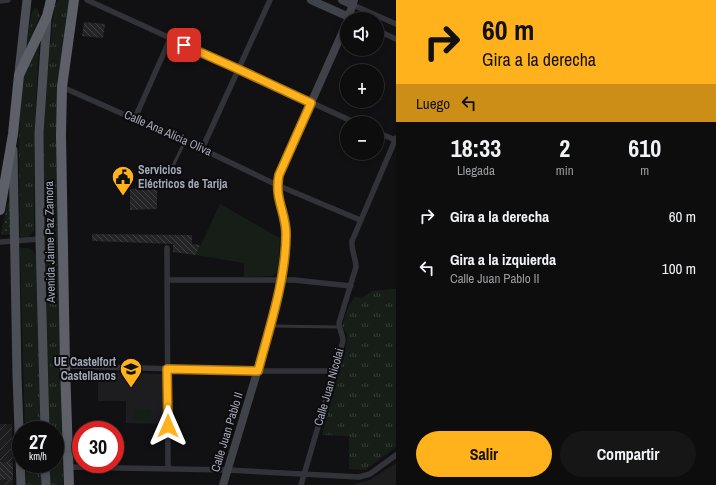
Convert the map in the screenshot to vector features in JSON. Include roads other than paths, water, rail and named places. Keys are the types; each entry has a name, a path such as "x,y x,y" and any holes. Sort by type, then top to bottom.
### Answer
{"highway":[{"name":"Avenida Jaime Paz Zamora","path":"47,16 51,0"},
{"name":"Avenida Jaime Paz Zamora","path":"69,485 65,366 61,135 62,87 74,0"},
{"path":"0,210 13,134 19,75 47,16"}],"main road":[{"path":"19,75 27,0"},
{"name":"Avenida Jaime Paz Zamora","path":"44,421 39,133 47,16"},
{"path":"13,134 14,241 21,485"},
{"path":"45,473 46,485"}],"street":[{"path":"0,1 8,0"},
{"path":"87,0 340,116"},
{"path":"202,149 270,0"},
{"path":"311,0 340,14"},
{"path":"342,0 354,3 396,24"},
{"path":"384,33 396,39"},
{"path":"135,118 170,39"},
{"name":"Calle Juan Pablo II","path":"223,485 258,371 281,280 285,258 286,233 277,185 279,175 340,41"},
{"name":"Calle Ana Alicia Oliva","path":"62,87 186,141 277,185 360,220"},
{"path":"384,135 396,139"},
{"name":"Calle Juan Nicolai","path":"301,485 343,341 339,323 356,267 352,249 352,241 396,139"},
{"path":"0,242 40,239"},
{"path":"167,248 168,468"},
{"path":"167,280 294,280 351,286"},
{"path":"65,366 258,371 334,371"},
{"path":"68,467 228,470 359,477 370,474 396,455"}],"lane":[{"path":"170,172 186,141"},
{"path":"270,326 339,327"}],"place":[{"name":"Servicios Eléctricos de Tarija","path":"123,196"},
{"name":"UE Castelfort Castellanos","path":"131,388"}]}
